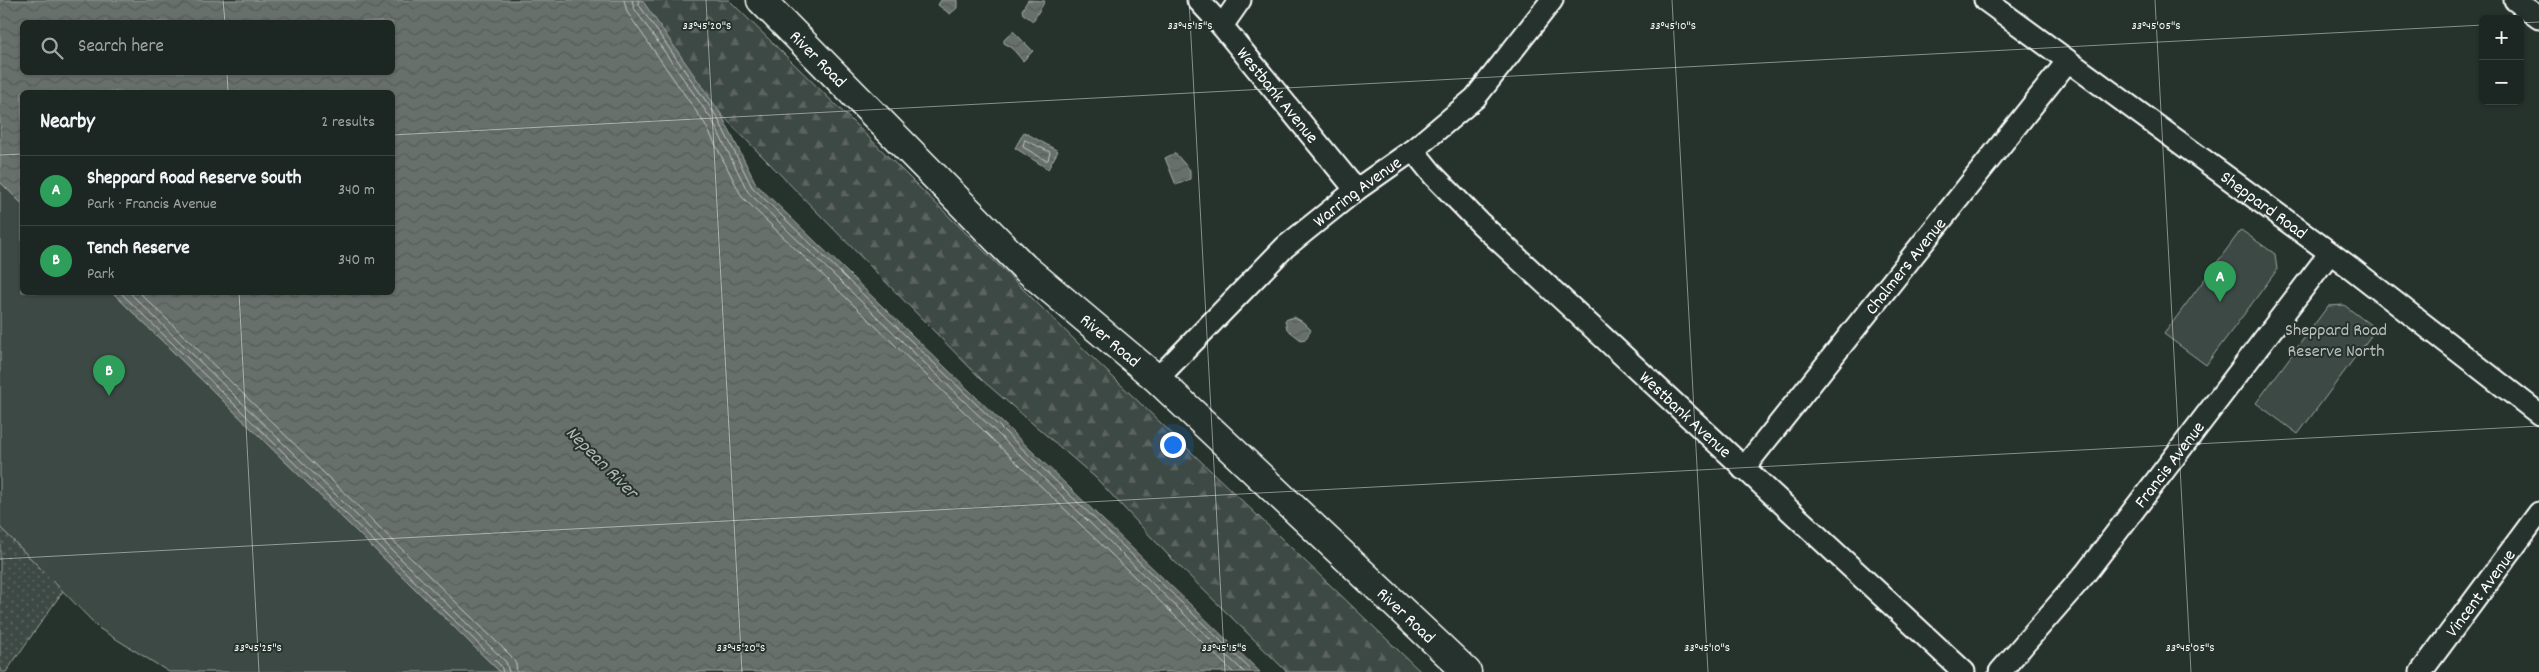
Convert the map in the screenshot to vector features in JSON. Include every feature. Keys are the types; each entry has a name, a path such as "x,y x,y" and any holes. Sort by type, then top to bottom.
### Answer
{"street":[{"name":"River Road","path":"761,0 1002,247 1157,379 1467,672"},
{"name":"Westbank Avenue","path":"1198,0 1222,26 1356,190"},
{"path":"1222,26 1240,0"},
{"name":"Warring Avenue","path":"1157,379 1275,256 1356,190 1413,150 1482,91 1552,0"},
{"name":"Sheppard Road","path":"1985,0 2067,62 2330,253 2539,414"},
{"path":"2515,0 2539,18"},
{"name":"Chalmers Avenue","path":"1742,469 2067,62"},
{"name":"Westbank Avenue","path":"1413,150 1434,176 1481,224 1742,469 1964,672"},
{"name":"Francis Avenue","path":"2000,672 2085,574 2330,253"},
{"name":"Vincent Avenue","path":"2421,672 2539,513"}],"green space":[{"path":"609,0 729,0 1094,359 1421,672 1287,672 1169,556 1096,478 982,380"},
{"path":"0,182 20,202 20,295 115,295 500,672 169,672 100,629 0,527"},
{"path":"2241,230 2275,254 2277,270 2206,365 2164,334"},
{"name":"Sheppard Road Reserve North","path":"2344,305 2376,329 2298,434 2256,403 2328,306"},
{"path":"0,527 63,591 6,672 0,672"}],"water":[{"name":"Nepean River","path":"0,0 642,0 721,114 756,184 1260,672 500,672 115,295 395,295 395,90 20,90 20,202 0,182"},
{"path":"941,0 957,0 957,8 950,14 938,5"},
{"path":"1028,0 1045,1 1033,21 1023,14 1022,10"},
{"path":"1013,31 1033,51 1023,61 1011,47 1004,43 1004,40"},
{"path":"1024,132 1058,151 1048,169 1015,148"},
{"path":"1175,153 1190,170 1190,179 1176,185 1165,158"},
{"path":"1294,317 1311,330 1306,339 1301,340 1287,329 1285,320"}],"place":[{"name":"Sheppard Road Reserve South","path":"2220,302"},
{"name":"Tench Reserve","path":"109,396"}]}
